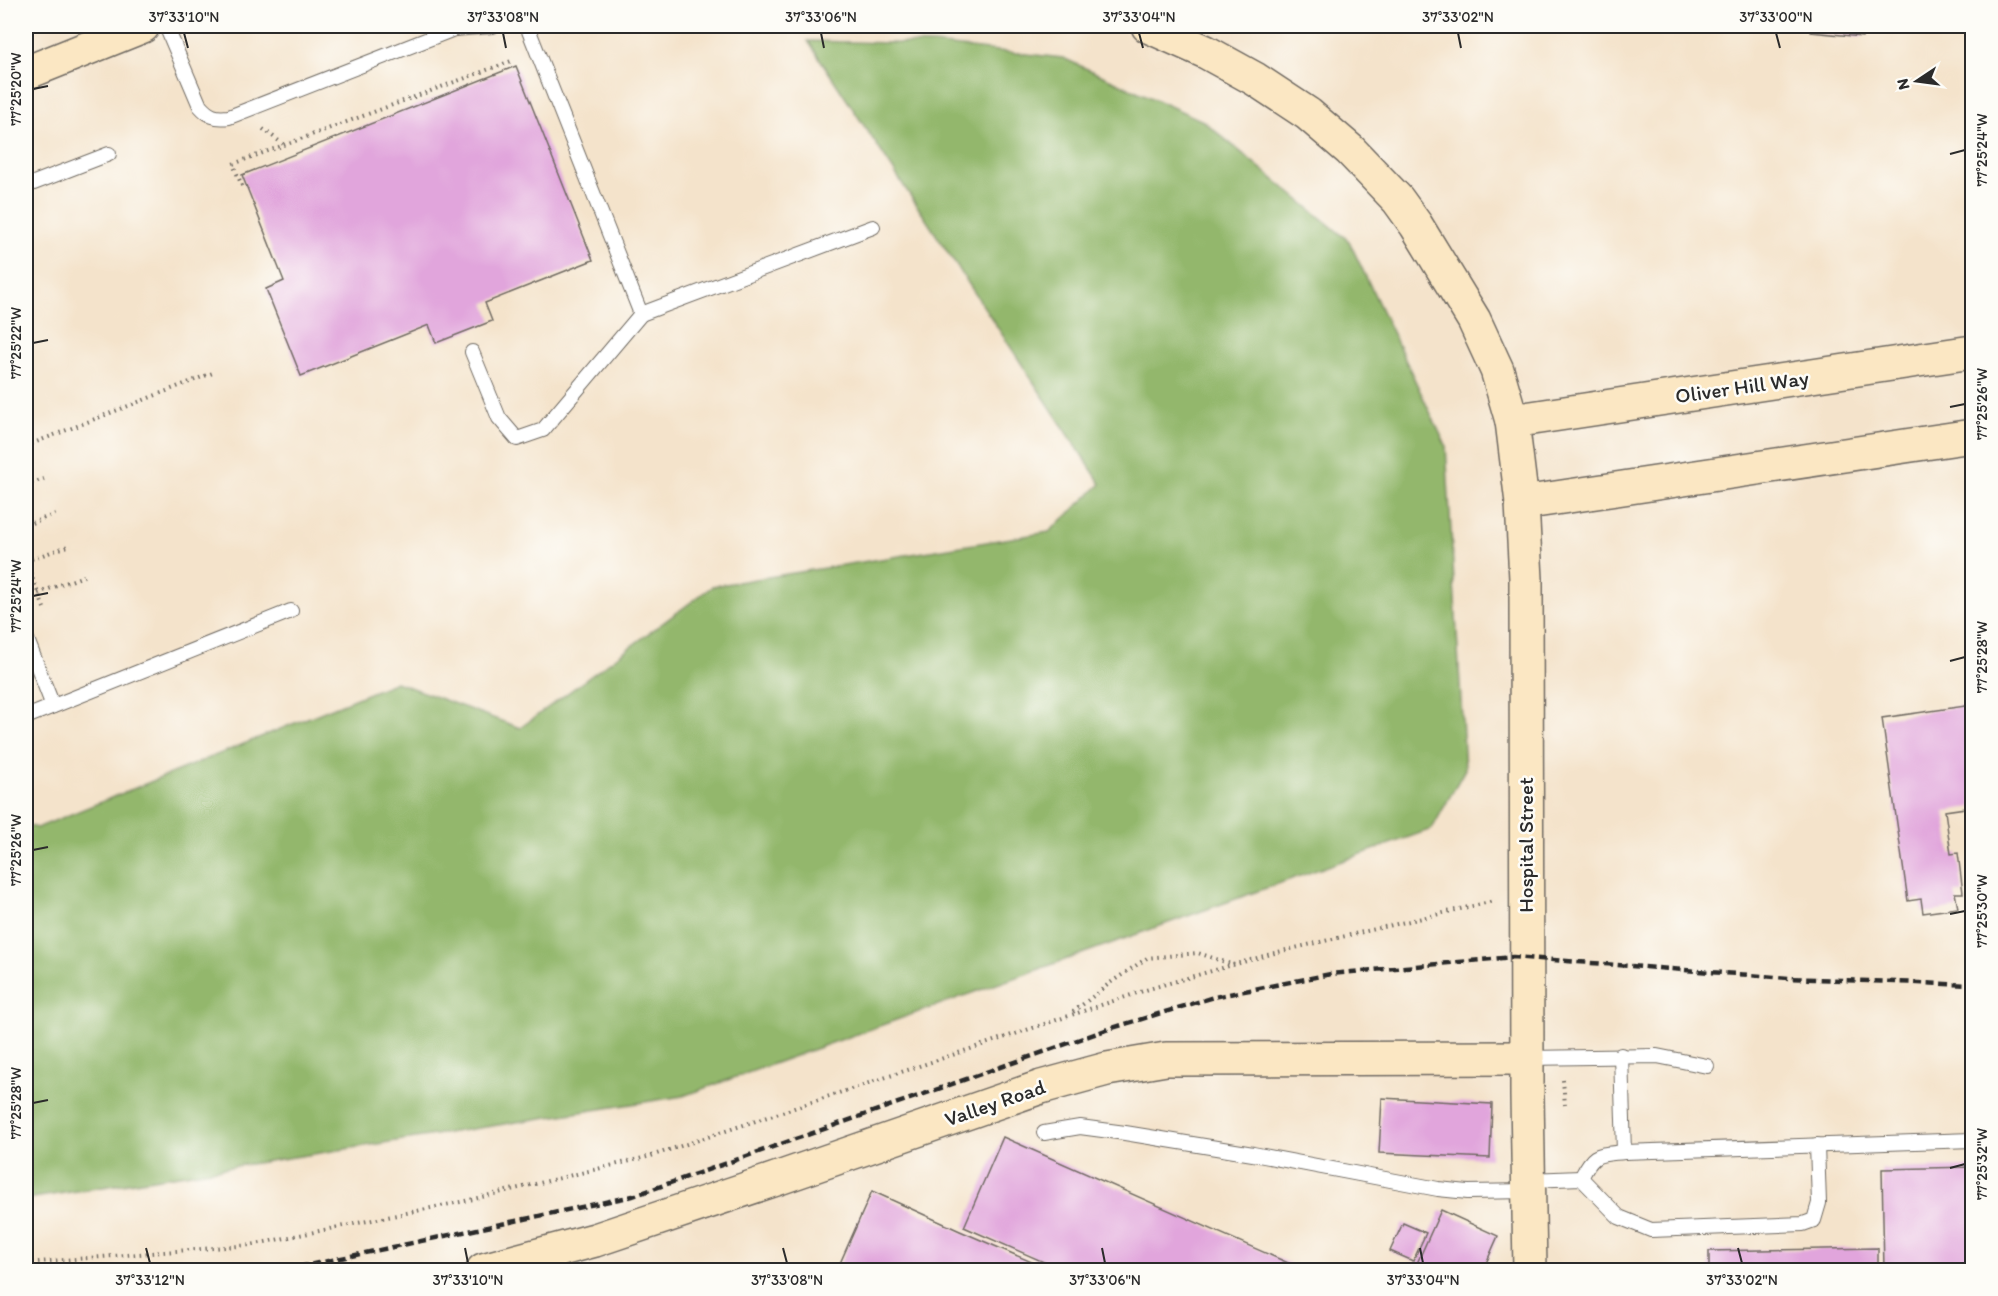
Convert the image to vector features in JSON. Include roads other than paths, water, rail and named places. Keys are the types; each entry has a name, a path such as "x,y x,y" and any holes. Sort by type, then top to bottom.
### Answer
{"main road":[{"path":"26,73 144,26"},
{"name":"Hospital Street","path":"1148,26 1206,52 1255,79 1308,114 1350,150 1398,200 1416,225 1474,320 1497,370 1512,421 1522,503 1526,590 1530,1270"},
{"name":"Oliver Hill Way","path":"1512,421 1972,352"},
{"path":"1522,503 1972,436"},
{"name":"Valley Road","path":"483,1270 595,1240 1030,1090 1107,1069 1166,1059 1527,1058"}],"lane":[{"path":"144,26 207,115 219,118 229,117 454,29 493,26"},
{"path":"527,26 641,314"},
{"path":"26,186 110,154"},
{"path":"472,352 499,418 518,439 543,430 641,314 873,227"},
{"path":"26,717 291,612"},
{"path":"26,637 53,706"},
{"path":"1621,1055 1624,1152"},
{"path":"1527,1058 1657,1056 1707,1066"},
{"path":"1044,1133 1080,1127 1253,1154 1438,1189 1468,1192 1581,1178"},
{"path":"1581,1178 1589,1162 1598,1154 1972,1140"},
{"path":"1581,1178 1619,1217 1651,1230 1803,1224 1814,1220 1819,1203 1817,1145"}],"railway":[{"path":"285,1270 633,1196 1109,1029 1214,997 1331,974 1513,957 1789,978 1972,985"}]}
